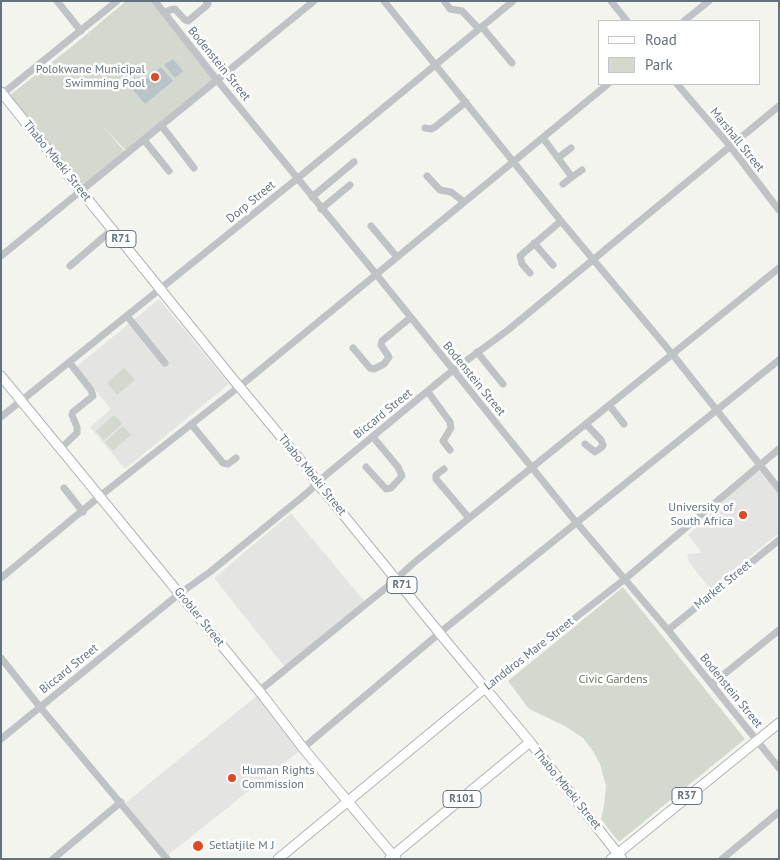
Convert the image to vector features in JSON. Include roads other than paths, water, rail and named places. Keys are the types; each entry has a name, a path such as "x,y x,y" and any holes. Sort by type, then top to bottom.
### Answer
{"main road":[{"name":"Thabo Mbeki Street","path":"2,94 161,288 311,474 317,484 530,742 617,857"},
{"name":"Grobler Street","path":"1,376 259,691 302,748 348,800 393,858"},
{"name":"Landdros Mare Street","path":"278,859 485,688"},
{"name":"R37","path":"617,857 779,723"},
{"name":"R101","path":"393,858 530,742"}],"street":[{"path":"57,1 81,31"},
{"path":"2,94 117,1"},
{"name":"Bodenstein Street","path":"155,1 453,371 576,522 668,630 779,768"},
{"path":"164,13 175,9 188,21 208,4 206,1"},
{"path":"1,256 314,1"},
{"path":"384,1 779,489"},
{"path":"444,1 450,9 462,11 512,63"},
{"name":"Dorp Street","path":"1,418 513,1"},
{"path":"611,1 625,20"},
{"path":"685,20 709,1"},
{"path":"1,578 100,496 239,387 607,85"},
{"name":"Marshall Street","path":"678,85 730,146 779,210"},
{"path":"425,128 431,129 435,127 466,102"},
{"name":"Biccard Street","path":"1,739 179,594 236,551 453,371 508,330 779,106"},
{"path":"161,126 194,168"},
{"path":"543,138 572,177"},
{"path":"144,140 169,171"},
{"path":"558,158 570,148"},
{"path":"312,197 354,162"},
{"path":"563,184 582,170"},
{"path":"427,176 440,190 451,192 464,202"},
{"path":"321,208 350,185"},
{"path":"530,273 520,261 520,256 561,221"},
{"path":"371,226 397,257"},
{"path":"70,266 113,229"},
{"path":"534,243 552,265"},
{"path":"259,691 416,561 779,268"},
{"path":"126,316 165,363"},
{"path":"353,348 370,368 374,369 389,359 381,345 382,342 410,318"},
{"path":"477,352 503,384"},
{"path":"302,748 576,522 779,360"},
{"path":"61,448 77,433 77,426 72,416 73,412 93,396 91,390 69,362"},
{"path":"428,392 450,422 451,428 443,441 450,450"},
{"path":"609,406 624,424"},
{"path":"191,424 223,463 228,464 236,458"},
{"path":"585,444 595,452 602,448 603,445 602,440 586,424"},
{"path":"366,467 386,489 391,488 402,476 398,467 373,437"},
{"name":"Landdros Mare Street","path":"485,688 625,579 779,449"},
{"path":"444,469 436,477 436,480 470,518"},
{"path":"64,488 83,512"},
{"name":"Market Street","path":"668,630 779,540"},
{"path":"712,684 779,630"},
{"path":"1,658 167,859"},
{"path":"53,859 121,802"},
{"path":"722,859 779,812"}],"place":[{"name":"Polokwane Municipal Swimming Pool","path":"155,77"},
{"name":"University of South Africa","path":"743,515"},
{"name":"Human Rights Commission","path":"232,778"},
{"name":"Setlatjile M J","path":"198,846"}],"park label":[{"name":"Civic Gardens","path":"613,680"}]}
